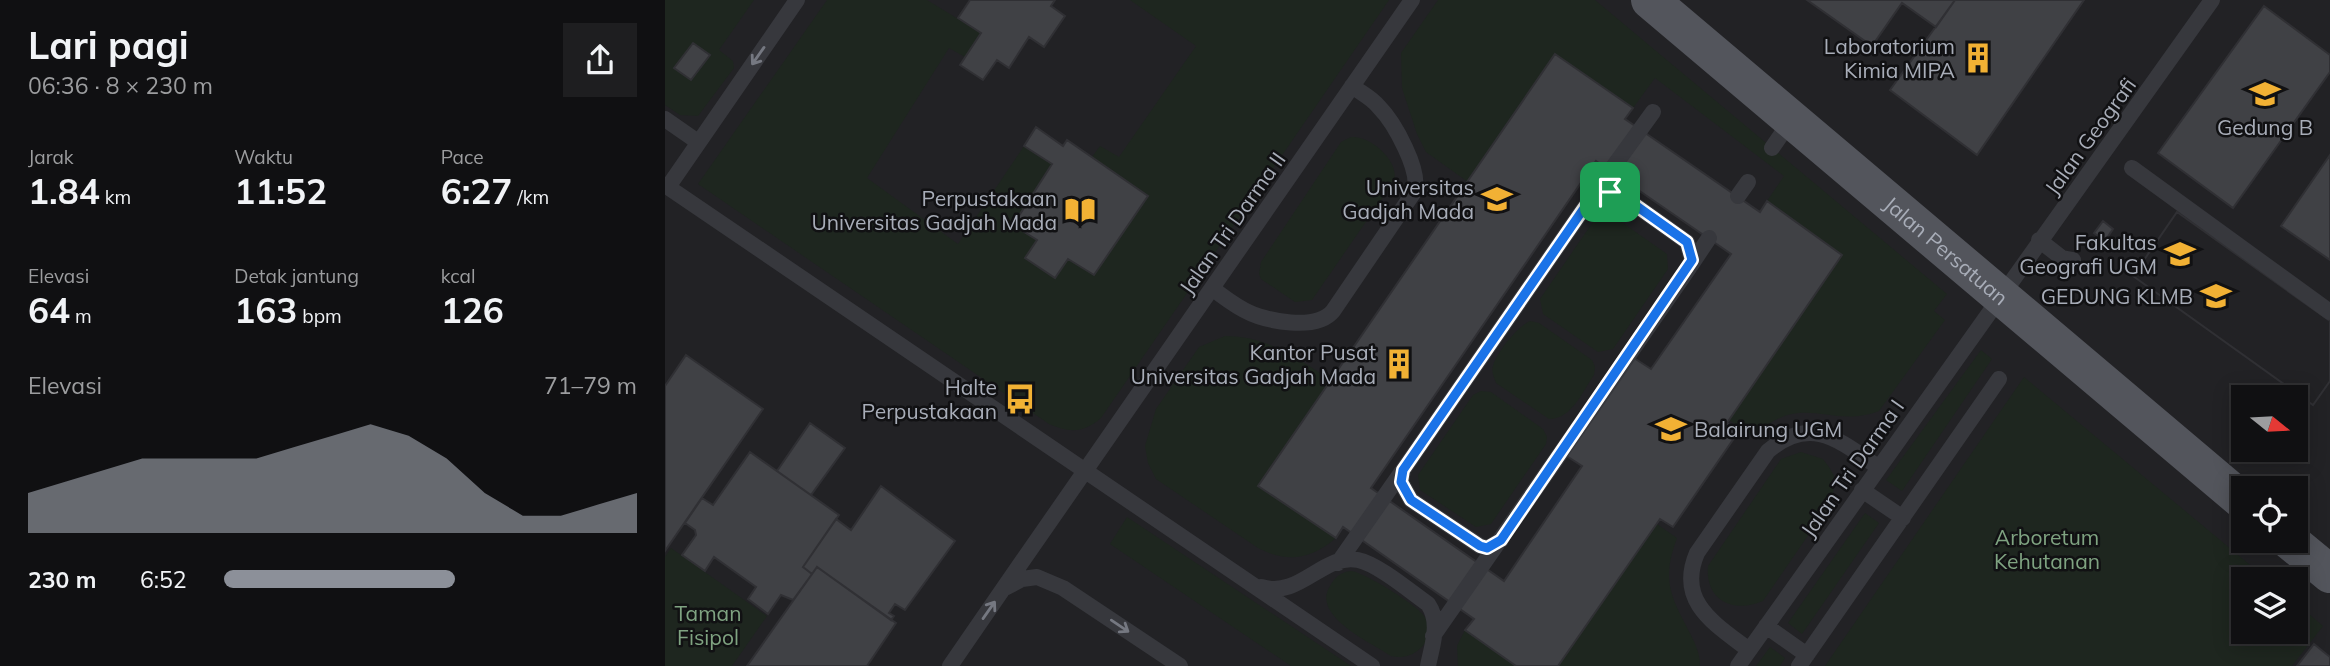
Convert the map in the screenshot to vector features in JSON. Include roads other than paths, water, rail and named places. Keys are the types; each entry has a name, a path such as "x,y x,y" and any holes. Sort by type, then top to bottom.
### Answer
{"main road":[{"name":"Jalan Persatuan","path":"1650,0 1782,133 2000,295 2231,491"},
{"path":"2305,553 2330,574"}],"lane":[{"path":"797,0 666,186 1372,666"},
{"name":"Jalan Tri Darma II","path":"950,666 1412,0"},
{"name":"Jalan Geografi","path":"2000,295 2139,106 2212,0"},
{"path":"1212,288 1243,310 1259,316 1308,324 1323,320 1333,311 1414,192 1417,179 1413,164 1383,110 1352,86"},
{"path":"1338,563 1653,112"},
{"path":"665,119 698,142"},
{"path":"2132,168 2330,312"},
{"path":"1738,196 1748,182"},
{"path":"1589,201 1598,194 1621,195 1687,242 1691,251 1689,268"},
{"path":"1433,636 1709,239"},
{"path":"2039,240 2062,258 2073,260"},
{"name":"Jalan Tri Darma I","path":"1738,666 2000,295"},
{"path":"1766,626 1803,661 1999,379"},
{"path":"1749,650 1711,621 1699,608 1689,581 1697,553 1760,462 1781,439 1807,432 1836,438 1878,467"},
{"path":"1403,470 1401,482 1411,500 1480,546 1487,548 1501,540"},
{"path":"1862,490 1903,518"},
{"path":"1249,582 1266,588 1288,589 1338,563 1355,559 1365,562 1428,604 1435,619 1428,666"},
{"path":"1003,589 1014,582 1030,578 1053,582 1180,666"}],"place":[{"name":"Laboratorium Kimia MIPA","path":"1978,58"},
{"name":"Gedung B","path":"2265,94"},
{"name":"Universitas Gadjah Mada","path":"1497,199"},
{"name":"Perpustakaan Universitas Gadjah Mada","path":"1080,210"},
{"name":"Fakultas Geografi UGM","path":"2180,254"},
{"name":"GEDUNG KLMB","path":"2216,296"},
{"name":"Kantor Pusat Universitas Gadjah Mada","path":"1399,364"},
{"name":"Halte Perpustakaan","path":"1020,399"},
{"name":"Balairung UGM","path":"1671,429"}],"park label":[{"name":"Arboretum Kehutanan","path":"2047,549"},
{"name":"Taman Fisipol","path":"708,625"}]}
